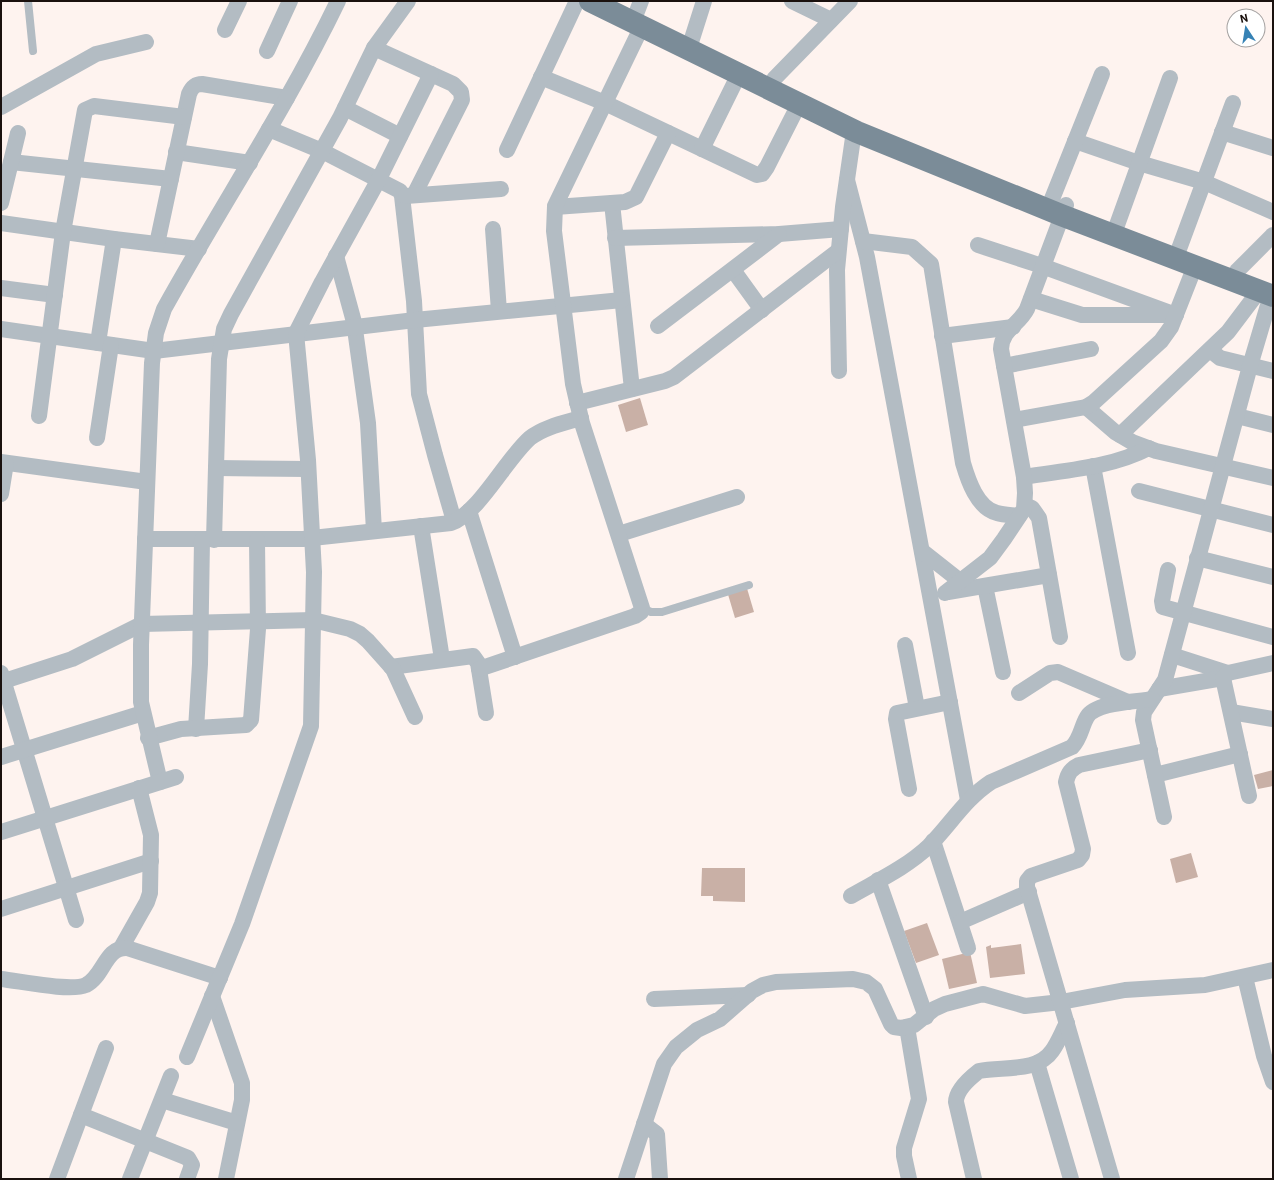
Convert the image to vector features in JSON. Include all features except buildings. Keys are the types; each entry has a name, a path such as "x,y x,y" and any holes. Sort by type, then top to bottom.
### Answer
{"main road":[{"path":"590,1 640,14 739,74 854,131 1180,249 1237,271 1269,291"},
{"path":"608,1 640,14 691,42 1195,266 1269,291"}],"street":[{"path":"225,30 238,1"},
{"path":"267,51 290,1"},
{"path":"160,782 148,738 141,702 147,482 156,333 164,309 250,164 320,39 338,1"},
{"path":"196,729 201,623 216,468 221,343 231,314 345,108 374,48 408,1"},
{"path":"506,150 577,1"},
{"path":"691,42 704,1"},
{"path":"792,1 831,20"},
{"path":"774,79 850,1"},
{"path":"479,669 635,616 641,612 642,608 579,410 573,384 554,231 555,207 605,103 640,14"},
{"path":"1,107 96,54 146,42"},
{"path":"374,48 431,74 458,88 461,92 462,100 408,196 419,394 454,522"},
{"path":"187,1057 242,924 311,726 314,572 308,469 296,333 336,256 379,179 431,74"},
{"path":"702,149 739,74"},
{"path":"938,594 960,581 990,558 1022,511 1024,477 1004,366 1002,341 1003,336 1023,317 1031,299 1042,266 1076,141 1102,74"},
{"path":"541,77 605,103 752,174 762,174 799,104"},
{"path":"1117,225 1170,78"},
{"path":"157,244 189,94 196,84 287,98"},
{"path":"1180,249 1233,103"},
{"path":"39,416 63,232 85,110 94,106 184,117"},
{"path":"345,108 400,136"},
{"path":"269,129 322,150 396,188 408,196 501,189"},
{"path":"839,371 838,251 854,131"},
{"path":"1222,132 1273,148"},
{"path":"1,203 18,133"},
{"path":"555,207 625,202 636,197 668,133"},
{"path":"1076,141 1139,163 1204,182 1273,212"},
{"path":"176,152 250,164"},
{"path":"11,162 171,179"},
{"path":"847,180 863,241 922,551 938,594 950,702 968,800"},
{"path":"612,203 632,389"},
{"path":"1,223 199,249"},
{"path":"493,229 499,311"},
{"path":"616,238 780,234 841,229"},
{"path":"658,326 780,234"},
{"path":"1237,271 1273,235"},
{"path":"97,438 114,239"},
{"path":"863,241 912,247 931,264 963,463 967,478 972,489 991,510 997,513 1022,511 1032,508 1039,518 1060,637"},
{"path":"978,245 1042,266 1176,315"},
{"path":"145,539 257,540 312,538 454,522 469,511 529,439 579,410 632,389 674,377 838,251"},
{"path":"336,256 354,327 368,423 374,531"},
{"path":"1014,420 1086,406 1094,402 1161,341 1171,327 1195,266"},
{"path":"733,270 762,310"},
{"path":"1,288 55,295"},
{"path":"1120,435 1210,350 1269,291"},
{"path":"1164,817 1143,720 1144,712 1165,680 1210,508 1237,416 1269,291"},
{"path":"1031,299 1082,316 1176,315"},
{"path":"1,329 154,351 415,320 622,300"},
{"path":"942,336 1013,327"},
{"path":"1004,366 1092,349"},
{"path":"1210,350 1220,358 1273,371"},
{"path":"1086,406 1120,435 1149,448 1273,478"},
{"path":"1237,416 1273,425"},
{"path":"1024,477 1125,460 1149,448"},
{"path":"1,494 4,463 147,482"},
{"path":"1093,466 1128,653"},
{"path":"216,468 308,469"},
{"path":"1139,491 1273,525"},
{"path":"619,534 737,497"},
{"path":"469,511 514,657"},
{"path":"421,526 442,659"},
{"path":"148,738 181,729 246,725 251,720 258,621 257,540"},
{"path":"922,551 960,581"},
{"path":"990,558 991,585 1003,672"},
{"path":"1197,558 1273,577"},
{"path":"1168,570 1162,604 1163,607 1273,637"},
{"path":"938,594 1049,575"},
{"path":"76,920 46,818 2,679 72,659 142,624 313,620 350,629 360,634 391,666 401,682 415,717"},
{"path":"905,645 917,708"},
{"path":"1172,655 1226,676"},
{"path":"391,666 473,656 476,658 479,669 486,712"},
{"path":"851,896 912,860 933,841 968,800 979,790 991,782 1072,747 1076,743 1090,712 1110,705 1130,702 1273,663"},
{"path":"1020,693 1050,673 1058,672 1130,702"},
{"path":"1226,676 1231,712 1249,796"},
{"path":"909,789 896,718 897,713 950,702"},
{"path":"1231,712 1273,719"},
{"path":"1,757 143,713"},
{"path":"1076,743 1079,765"},
{"path":"1112,1179 1027,881 1031,876 1078,860 1082,855 1083,849 1066,782 1067,775 1072,769 1079,765 1150,750"},
{"path":"1155,775 1240,754"},
{"path":"1,832 176,776"},
{"path":"1,979 65,987 82,986 96,977 111,954 121,948 147,902 150,893 151,835 139,788"},
{"path":"933,841 968,948"},
{"path":"1,909 151,861"},
{"path":"878,880 926,1017"},
{"path":"960,922 1029,892"},
{"path":"121,948 127,948 220,978"},
{"path":"626,1179 664,1064 676,1047 697,1030 720,1019 748,995 763,985 776,982 852,979 866,982 875,989 891,1024 894,1027 907,1027 914,1025 926,1017 934,1009 945,1004 983,994 993,996 1009,1003 1025,1006 1061,1002 1125,990 1206,985 1273,970"},
{"path":"1245,977 1264,1056 1273,1082"},
{"path":"654,999 748,995"},
{"path":"212,996 242,1083 242,1100 226,1179"},
{"path":"974,1179 956,1097 979,1071 1037,1064 1052,1051 1067,1023"},
{"path":"907,1027 919,1099 904,1148 904,1156 909,1179"},
{"path":"57,1179 106,1048"},
{"path":"1037,1064 1071,1179"},
{"path":"130,1179 171,1076"},
{"path":"162,1100 237,1123"},
{"path":"81,1115 188,1158 192,1165 188,1179"},
{"path":"644,1124 657,1134 660,1179"}],"lane":[{"path":"28,1 33,51"},
{"path":"642,608 651,612 662,612 748,585"}]}
